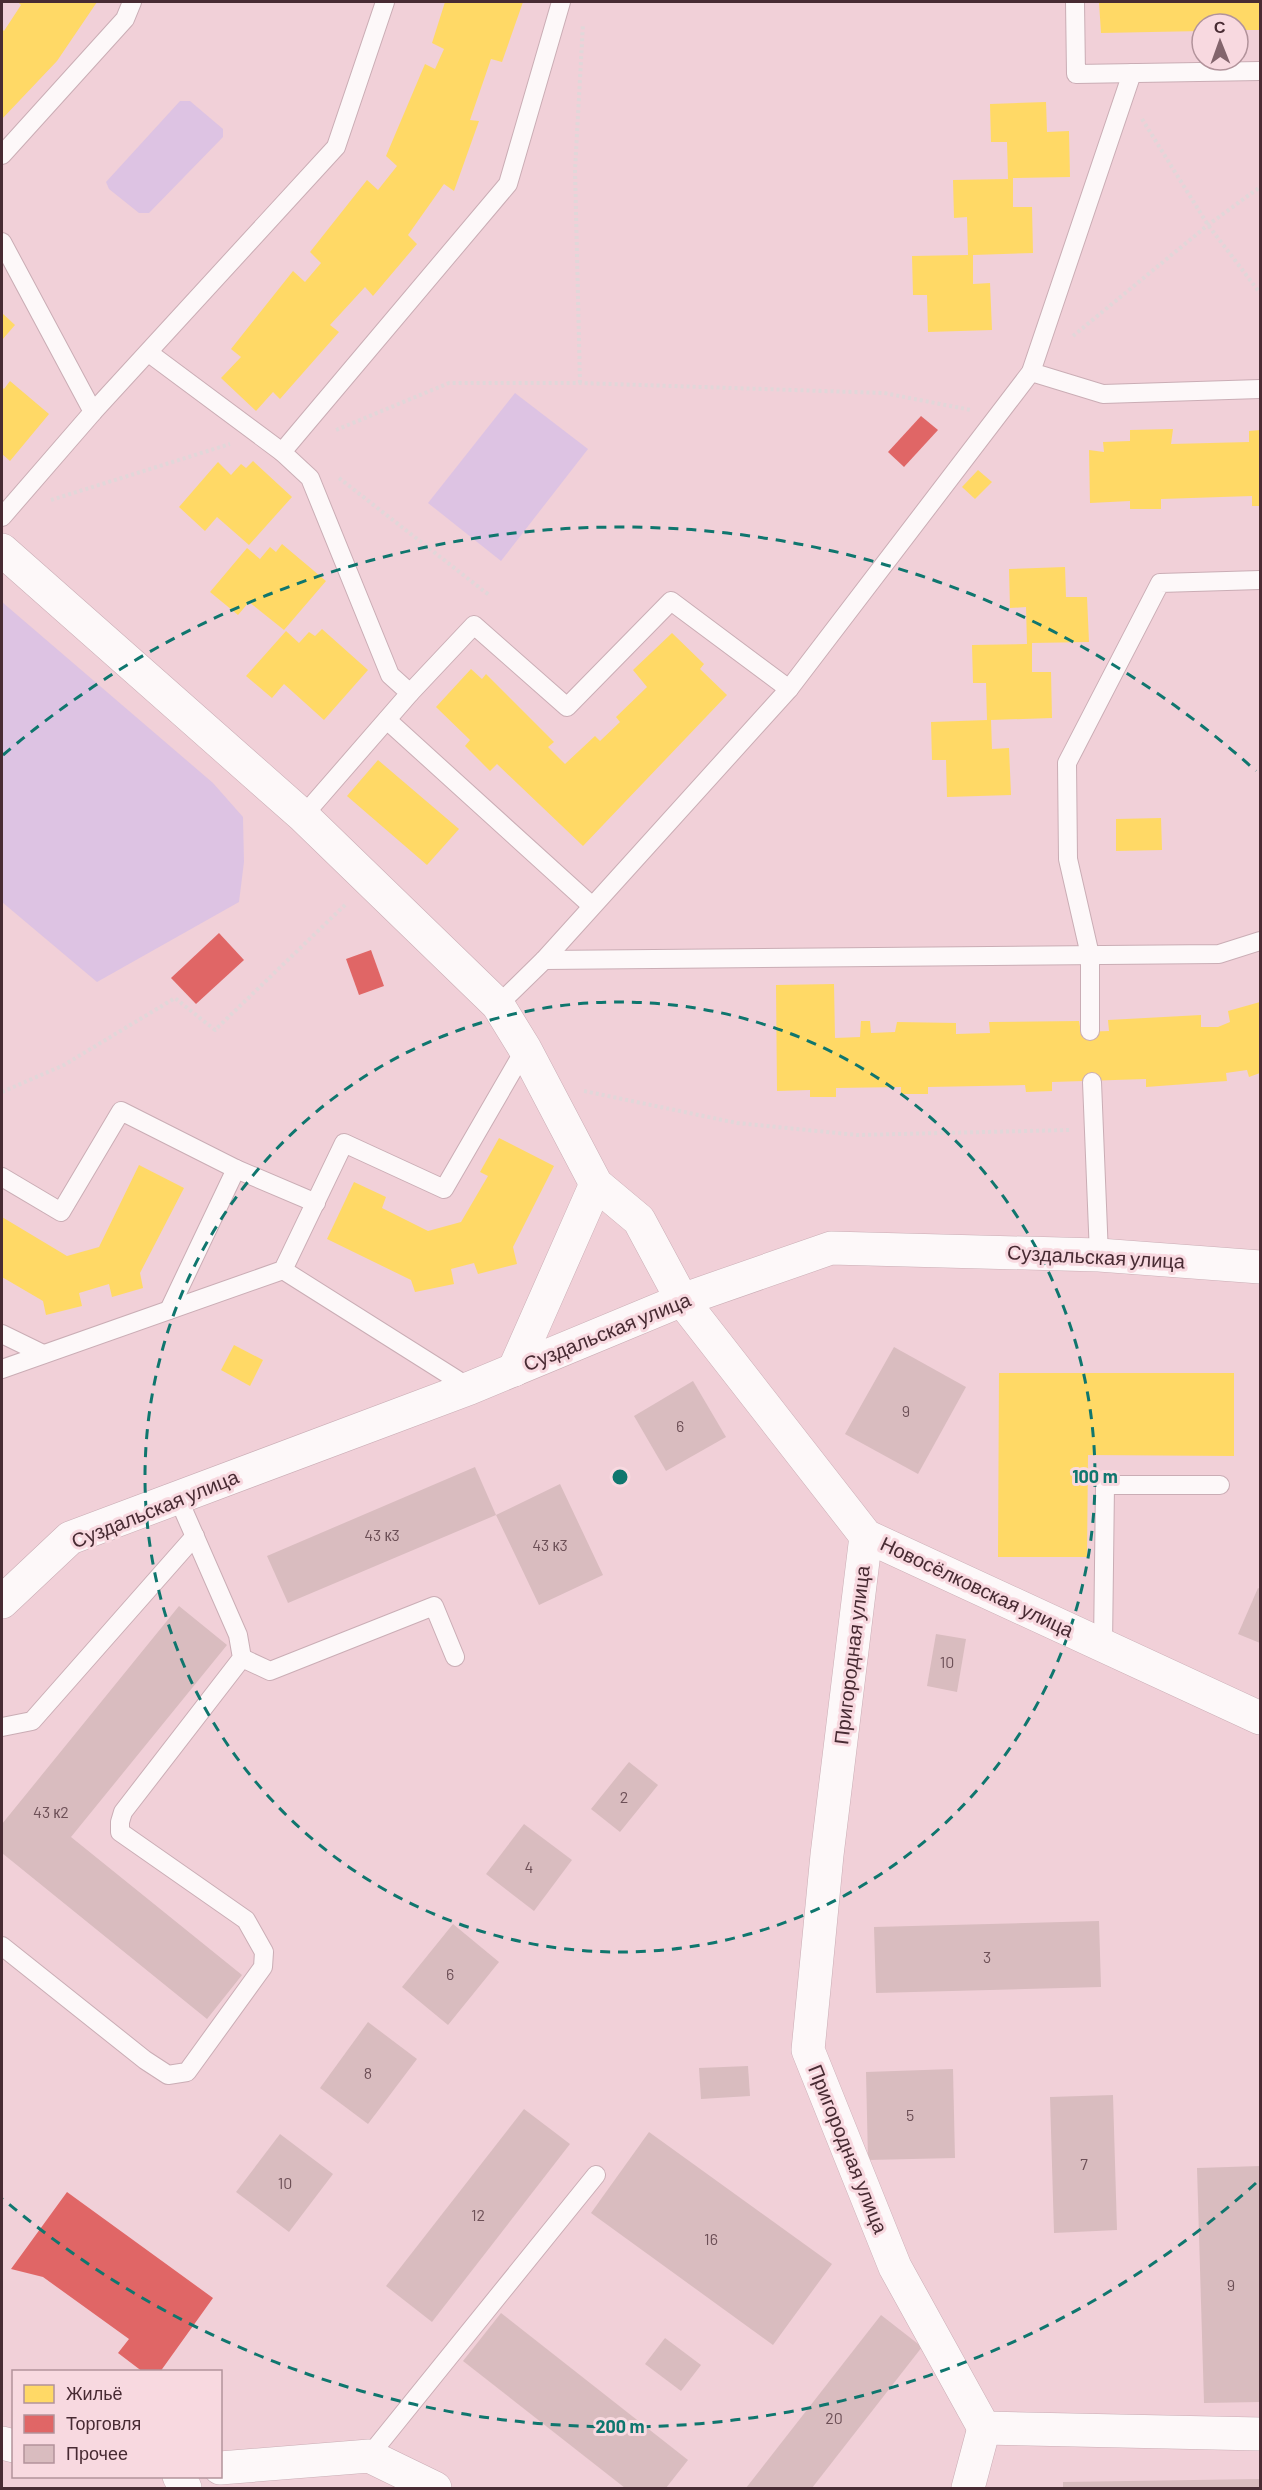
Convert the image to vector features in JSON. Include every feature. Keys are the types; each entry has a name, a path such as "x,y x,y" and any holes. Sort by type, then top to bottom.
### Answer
{"street":[{"path":"2,550 303,816 498,1005 525,1049 596,1184 514,1370"},
{"name":"Новосёлковская улица","path":"596,1184 639,1220 682,1300 867,1536 1260,1718"},
{"name":"Суздальская улица","path":"2,1602 70,1538 470,1388 682,1300 831,1248 1099,1255 1260,1267"},
{"name":"Пригородная улица","path":"867,1536 828,1843 808,2050 895,2267 984,2428"},
{"path":"968,2488 984,2428 1260,2434"},
{"path":"222,2468 369,2456 435,2488"}],"lane":[{"path":"2,154 124,19 132,2"},
{"path":"3,516 93,412 336,147 385,2"},
{"path":"282,452 508,184 561,2"},
{"path":"1075,2 1076,74 1260,71"},
{"path":"498,1005 544,960 789,689 1031,372 1132,73"},
{"path":"2,242 93,412"},
{"path":"149,352 282,452 310,478 390,675 410,693"},
{"path":"1031,372 1103,393 1260,389"},
{"path":"1090,1032 1090,955 1068,859 1067,763 1160,583 1260,580"},
{"path":"303,816 410,693 474,625 567,707 671,601 789,689"},
{"path":"387,720 592,906"},
{"path":"544,960 1220,954 1260,941"},
{"path":"2,1370 283,1270 344,1143 444,1189 525,1049"},
{"path":"1092,1082 1099,1255"},
{"path":"2,1177 61,1212 121,1111 236,1169 316,1203"},
{"path":"169,1310 236,1169"},
{"path":"283,1270 470,1388"},
{"path":"2,1334 43,1354"},
{"path":"1103,1645 1105,1485 1220,1485"},
{"path":"2,1946 145,2060 168,2074 187,2072 263,1967 264,1952 246,1920 120,1832 123,1812 242,1658 238,1635 178,1498"},
{"path":"2,1727 32,1721 195,1536"},
{"path":"242,1658 270,1671 434,1606 455,1657"},
{"path":"369,2456 596,2175"}],"path":[{"path":"580,383 575,170 584,13"},
{"path":"1125,93 1208,225 1260,293"},
{"path":"1073,336 1208,225 1260,187"},
{"path":"334,430 449,383 580,383 884,393 998,415"},
{"path":"3,516 259,435"},
{"path":"331,472 489,595"},
{"path":"2,1092 64,1065 176,998 215,1030 349,902"},
{"path":"542,1082 737,1123 857,1135 1094,1129"}],"shaded area":[{"path":"180,101 190,101 223,129 223,137 149,213 139,213 109,189 106,182"},
{"path":"515,393 588,449 501,561 428,503"},
{"path":"2,602 213,783 243,817 244,862 239,902 97,982 2,902"}],"building: Жильё":[{"path":"18,2 97,2 57,61 2,119 2,29 4,31 21,5"},
{"path":"445,2 523,2 502,62 491,59 470,120 479,121 454,191 444,184 408,235 417,244 373,296 365,287 330,325 339,332 280,399 273,392 256,411 221,378 241,357 231,349 293,271 305,282 321,263 310,252 367,180 378,190 397,166 386,156 425,64 435,69 444,49 432,43"},
{"path":"1099,2 1260,2 1260,30 1250,30 1250,12 1190,12 1190,31 1101,33"},
{"path":"1046,102 1047,132 1069,131 1070,177 1013,178 1013,207 1032,207 1033,253 973,255 973,284 990,283 992,330 928,332 927,295 913,295 912,256 968,255 967,217 954,218 953,180 1008,179 1007,142 991,142 990,104"},
{"path":"2,313 15,325 2,340"},
{"path":"10,381 49,414 10,461 2,454 2,387 4,389"},
{"path":"1173,429 1171,444 1249,442 1249,431 1260,430 1260,506 1252,506 1252,496 1161,499 1161,509 1130,509 1130,501 1090,503 1089,450 1104,452 1103,442 1130,441 1130,430"},
{"path":"253,461 292,497 249,545 217,517 205,531 179,507 218,462 231,475 241,464 246,468"},
{"path":"978,470 992,482 975,499 962,487"},
{"path":"282,544 326,581 284,630 249,602 238,615 210,592 247,548 260,559 270,547 276,552"},
{"path":"1065,567 1066,597 1087,597 1089,642 1032,643 1032,672 1051,672 1052,718 991,720 992,749 1009,748 1011,795 947,797 946,760 932,760 931,722 987,720 986,683 973,683 972,645 1027,644 1026,607 1010,608 1009,569"},
{"path":"322,629 368,670 324,720 284,684 272,698 246,676 286,631 299,643 309,632 315,636"},
{"path":"672,633 704,664 700,669 727,695 583,846 497,764 490,771 465,746 470,740 436,707 471,669 482,679 486,674 554,742 548,747 565,764 595,736 600,741 620,722 616,717 647,687 633,670"},
{"path":"378,760 459,829 427,865 347,796"},
{"path":"1161,818 1162,850 1116,851 1116,819"},
{"path":"834,984 835,1038 860,1037 861,1021 870,1021 871,1033 895,1032 897,1022 956,1023 956,1034 990,1033 989,1022 1079,1021 1081,1032 1109,1031 1108,1020 1201,1015 1201,1027 1218,1027 1230,1022 1228,1011 1260,1002 1260,1073 1249,1077 1247,1070 1226,1073 1227,1081 1146,1087 1146,1079 1052,1082 1052,1091 1026,1092 1025,1085 928,1087 928,1094 901,1094 901,1087 836,1088 836,1097 810,1097 810,1090 777,1091 776,985"},
{"path":"499,1138 554,1166 513,1247 517,1264 478,1274 474,1263 451,1269 454,1284 415,1292 411,1280 327,1239 354,1182 386,1197 382,1208 428,1231 461,1222 488,1176 480,1172"},
{"path":"139,1165 184,1188 140,1273 143,1288 112,1297 109,1284 79,1293 82,1306 46,1315 43,1301 2,1277 2,1217 67,1256 99,1247"},
{"path":"234,1345 263,1360 250,1386 221,1370"},
{"path":"999,1373 1234,1373 1234,1456 1088,1455 1087,1557 998,1557"}],"building: Торговля":[{"path":"921,416 938,430 904,467 888,452"},
{"path":"219,933 244,960 196,1004 171,978"},
{"path":"371,950 384,986 359,995 346,959"},
{"path":"67,2192 213,2298 161,2370 140,2370 118,2353 129,2339 43,2277 11,2269"}],"building: Прочее":[{"path":"894,1347 966,1387 918,1474 845,1434"},
{"path":"693,1381 726,1437 666,1471 634,1416"},
{"path":"475,1467 496,1515 288,1603 267,1556"},
{"path":"560,1484 603,1575 539,1605 496,1515"},
{"path":"1258,1588 1260,1589 1260,1643 1238,1634"},
{"path":"179,1606 227,1645 71,1837 242,1975 207,2019 2,1853 2,1824"},
{"path":"936,1634 966,1639 957,1692 927,1686"},
{"path":"629,1762 658,1785 620,1832 591,1809"},
{"path":"524,1824 572,1860 534,1911 486,1874"},
{"path":"1099,1921 1101,1987 876,1993 874,1927"},
{"path":"453,1924 499,1962 448,2025 402,1987"},
{"path":"368,2022 417,2059 368,2124 320,2088"},
{"path":"748,2066 750,2096 701,2099 699,2068"},
{"path":"953,2069 955,2158 868,2160 866,2072"},
{"path":"1113,2095 1117,2230 1054,2233 1050,2097"},
{"path":"524,2109 570,2144 432,2322 386,2286"},
{"path":"649,2132 832,2264 773,2345 591,2213"},
{"path":"280,2134 333,2174 289,2232 236,2192"},
{"path":"1260,2166 1260,2402 1204,2403 1197,2168"},
{"path":"501,2313 688,2460 666,2488 625,2488 463,2361"},
{"path":"881,2315 922,2347 812,2488 746,2488"},
{"path":"665,2338 701,2365 681,2391 645,2364"},
{"path":"1260,2479 1260,2488 1063,2488 1063,2482"}]}
